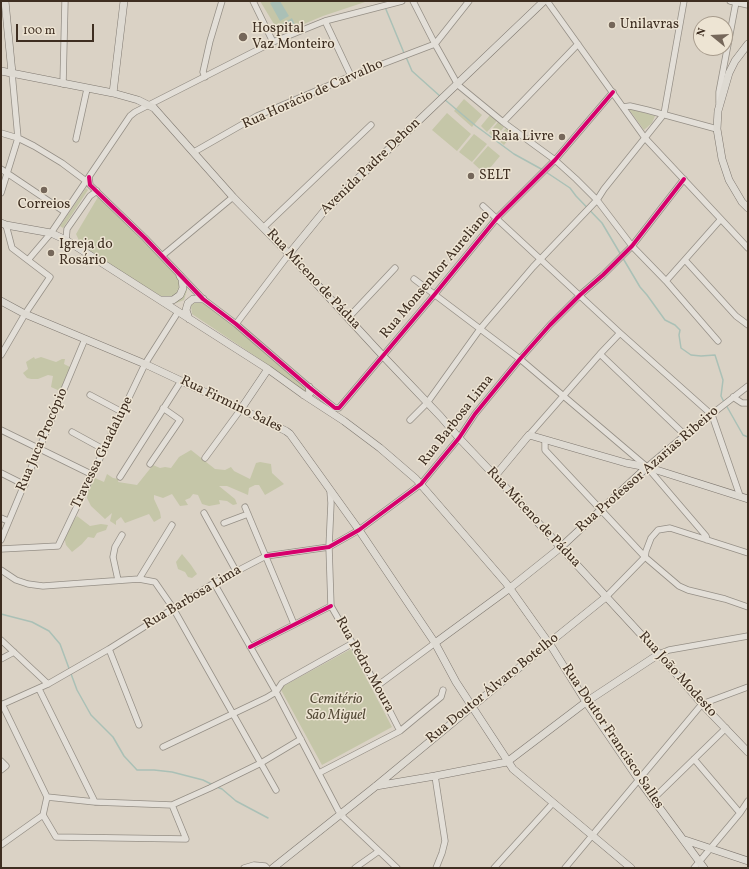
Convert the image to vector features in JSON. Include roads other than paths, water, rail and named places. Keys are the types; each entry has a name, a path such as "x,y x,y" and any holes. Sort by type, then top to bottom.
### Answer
{"main road":[{"path":"5,1 12,73"},
{"path":"113,93 124,1"},
{"name":"Avenida Padre Dehon","path":"289,254 325,210 546,1"},
{"path":"748,44 729,73 718,111 717,129 722,159 729,180 742,202 748,208"},
{"path":"1,71 113,93 149,104"},
{"name":"Rua Miceno de Pádua","path":"149,104 194,152 233,197 264,227 382,356 496,476 606,597"},
{"name":"Rua Doutor Francisco Salles","path":"3,224 51,233 66,240 268,370 344,421 380,448 421,484 510,588 549,643 586,702 639,780 704,868"},
{"path":"159,300 169,301 180,295 183,288 182,279 180,276"},
{"path":"189,319 186,310 188,303 193,299 203,299"},
{"name":"Rua Firmino Sales","path":"1,301 25,314 145,364 241,409 290,434 330,488 335,502 359,530 435,643 456,682 512,769 631,868"},
{"path":"241,409 268,370"},
{"path":"304,395 310,393 309,387"},
{"path":"339,408 340,414 344,421"},
{"path":"496,476 529,435 626,463 647,467 748,499"},
{"name":"Rua Professor Azarias Ribeiro","path":"435,643 510,588 560,548 647,467"},
{"name":"Rua Doutor Álvaro Botelho","path":"384,782 472,707 606,597"},
{"name":"Rua João Modesto","path":"606,597 659,654 702,704 748,752"},
{"path":"273,868 376,786 384,782 435,776 507,762 586,702 659,654"},
{"path":"684,840 748,861"}],"street":[{"path":"63,84 65,1"},
{"path":"205,77 203,72 210,41 222,1"},
{"path":"253,1 272,42"},
{"path":"28,260 51,233 87,182 130,116 135,112 272,42 325,21 402,1"},
{"path":"413,1 434,44 458,85 503,122 555,160 597,200 632,246 666,281 718,341"},
{"path":"434,44 469,1"},
{"path":"546,1 645,138 748,248"},
{"path":"410,420 427,403 480,329 533,268 597,200 664,114 684,1"},
{"path":"730,1 748,5"},
{"path":"718,111 719,92 736,2"},
{"path":"325,21 351,76"},
{"name":"Rua Horácio de Carvalho","path":"194,152 257,116 351,76 434,44"},
{"path":"503,122 578,44"},
{"path":"1,193 18,138 12,73"},
{"path":"76,140 87,89"},
{"name":"Rua Monsenhor Aureliano","path":"339,408 497,218 555,160 613,92"},
{"path":"623,107 630,106 717,129"},
{"path":"264,227 371,125"},
{"path":"1,133 18,138 62,163 87,182 203,299 236,324 335,408 339,408"},
{"path":"1,169 65,212"},
{"name":"Rua Barbosa Lima","path":"1,705 48,684 109,650 214,583 266,556 329,547 359,530 421,484 459,438 475,414 520,359 550,325 632,246 684,179"},
{"path":"66,240 67,229 90,196 97,191"},
{"path":"162,256 233,197"},
{"path":"483,206 620,333 712,415 740,496"},
{"path":"666,281 721,219"},
{"path":"1,355 25,314 50,277 12,248 3,224"},
{"path":"236,324 289,254"},
{"path":"685,260 736,316 748,325"},
{"path":"348,318 395,268"},
{"path":"414,279 520,359 647,467 706,536 707,540 748,553"},
{"name":"Travessa Guadalupe","path":"1,549 58,546 91,474 145,364 178,312"},
{"path":"529,435 620,333"},
{"name":"Rua Juca Procópio","path":"1,540 40,450 85,339"},
{"path":"600,354 685,435"},
{"path":"120,476 181,381"},
{"name":"Rua Professor Azarias Ribeiro","path":"647,467 748,386"},
{"path":"90,395 122,412"},
{"path":"733,397 742,403 748,402"},
{"path":"150,464 180,420 163,408"},
{"path":"205,458 241,409"},
{"path":"1,430 91,474"},
{"path":"72,432 103,449"},
{"path":"545,440 545,450 645,557 678,586 748,607"},
{"path":"626,463 632,458 630,453"},
{"path":"659,481 659,476 664,472"},
{"path":"1,473 25,485"},
{"name":"Rua Pedro Moura","path":"335,502 329,547 331,606 378,686 400,731"},
{"path":"245,507 294,624"},
{"path":"204,513 236,571"},
{"path":"224,523 248,514"},
{"path":"1,518 8,521"},
{"path":"139,579 172,525"},
{"name":"Rua Doutor Álvaro Botelho","path":"606,597 645,557 652,538 658,530 670,528 707,540"},
{"path":"118,580 113,557 115,547 122,535"},
{"path":"1,570 16,580 28,584 43,586 139,579 155,582 173,608 276,790"},
{"path":"214,583 276,692 341,814 397,868"},
{"path":"250,647 331,606"},
{"path":"659,654 676,649 748,636"},
{"path":"1,640 48,684"},
{"path":"163,747 266,698 276,692 282,683 353,643"},
{"name":"Rua Professor Azarias Ribeiro","path":"378,686 435,643"},
{"path":"109,650 139,725"},
{"path":"1,659 14,652"},
{"path":"565,868 702,704 748,687"},
{"path":"38,689 95,802"},
{"path":"319,774 400,731 440,697 443,690"},
{"path":"1,705 47,797 43,815 1,845"},
{"path":"653,799 726,728"},
{"path":"47,797 95,802 172,805 261,763 301,739"},
{"path":"694,759 740,813"},
{"path":"435,776 445,841 436,868"},
{"path":"694,868 740,813 748,801"},
{"path":"494,868 553,803"},
{"path":"43,815 56,837 186,839 172,805"},
{"path":"355,868 379,851"},
{"path":"244,868 254,865 265,866 267,868"}],"waterway":[{"path":"385,7 404,53"},
{"path":"406,57 412,71 441,97"},
{"path":"444,99 476,126 514,154 543,170"},
{"path":"546,172 570,188 602,223 640,287 665,320 675,325 680,330 679,335 681,348 691,355 715,355 723,380 721,396 724,402"},
{"path":"726,405 743,435 748,437"},
{"path":"1,614 32,622 49,631 60,644 77,690 91,715 113,737 124,756 137,770 172,772 203,780 213,785"},
{"path":"217,787 222,789 236,801 268,818"}],"place":[{"name":"Unilavras","path":"612,25"},
{"name":"Hospital Vaz Monteiro","path":"243,37"},
{"name":"Raia Livre","path":"562,137"},
{"name":"SELT","path":"471,176"},
{"name":"Correios","path":"44,190"},
{"name":"Igreja do Rosário","path":"51,253"}],"park label":[{"name":"Cemitério São Miguel","path":"336,708"}]}
